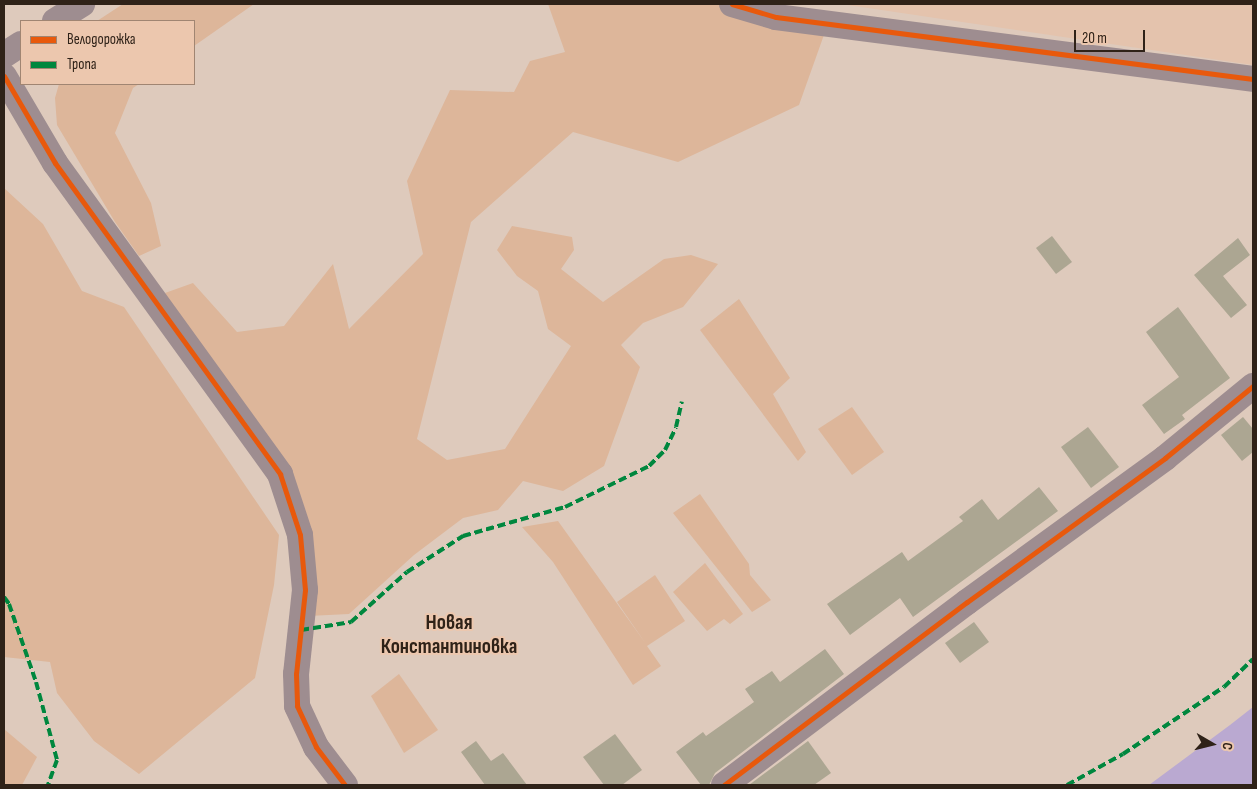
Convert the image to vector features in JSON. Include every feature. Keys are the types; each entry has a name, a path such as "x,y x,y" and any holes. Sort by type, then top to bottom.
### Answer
{"street":[{"path":"58,20 82,4"},
{"path":"732,4 776,17 1253,80"},
{"path":"4,55 20,45"},
{"path":"4,76 55,163 280,474 300,535 305,590 296,674 297,706 316,747 345,785"},
{"path":"724,785 967,602 1165,458 1253,386"}],"shaded area":[{"path":"123,4 254,4 195,45 195,20 99,20"},
{"path":"548,4 720,4 825,32 799,105 678,162 573,132 471,222 417,439 447,460 505,449 571,346 548,329 538,291 517,276 497,250 512,226 572,237 574,250 561,269 603,302 664,259 691,255 718,264 683,307 643,323 621,345 640,367 604,466 563,491 523,481 498,510 463,518 414,555 349,614 308,616 310,539 165,293 193,283 237,332 284,326 333,264 349,329 423,254 407,181 450,90 514,92 530,61 565,52"},
{"path":"841,4 1253,4 1253,65"},
{"path":"59,85 138,85 133,88 115,133 151,203 161,246 139,256 115,222 57,125 55,98"},
{"path":"4,188 43,224 82,291 124,307 279,535 274,585 255,678 139,774 94,741 57,693 50,662 4,657"},
{"path":"739,299 790,378 773,394 806,452 798,461 700,330"},
{"path":"852,407 884,452 852,475 818,429"},
{"path":"700,494 749,564 750,575 771,600 752,612 673,513"},
{"path":"558,521 646,644 617,602 655,575 685,621 647,646 661,666 633,685 553,562 522,527"},
{"path":"705,563 743,614 730,624 724,619 707,631 673,592"},
{"path":"399,674 438,730 404,753 371,696"},
{"path":"1253,707 1253,785 1149,785 1230,725"},
{"path":"4,729 37,757 22,785 4,785"}],"building":[{"path":"1052,236 1072,262 1056,274 1036,248"},
{"path":"1238,238 1250,255 1223,276 1247,305 1231,318 1194,275"},
{"path":"1178,307 1230,378 1182,415 1185,419 1164,434 1142,405 1179,377 1146,332"},
{"path":"1243,417 1253,429 1253,452 1242,461 1221,435"},
{"path":"1088,427 1119,467 1091,488 1061,447"},
{"path":"1039,487 1058,511 913,617 900,598 850,635 827,604 902,552 908,561 963,521 959,517 982,499 998,520"},
{"path":"974,622 989,642 960,663 945,643"},
{"path":"825,649 844,674 715,773 709,785 701,785 676,752 703,732 706,736 754,702 745,689 772,671 780,682"},
{"path":"615,734 642,770 622,785 604,785 583,757"},
{"path":"476,741 491,761 503,753 527,785 485,785 461,752"},
{"path":"808,741 831,773 814,785 749,785"}],"marked path":[{"path":"301,630 351,622 407,572 463,536 565,507 649,466 665,450 676,427 682,402"},
{"path":"4,597 9,604 36,682 57,760 48,785"},
{"path":"1067,785 1123,754 1224,687 1253,659"}],"cycle path":[{"path":"732,4 776,17 1253,79"},
{"path":"4,76 55,163 280,474 300,535 305,590 296,674 297,706 316,747 345,785"},
{"path":"724,785 967,602 1165,458 1253,386"}],"district":[{"name":"Новая Константиновка","path":"449,635"}]}
